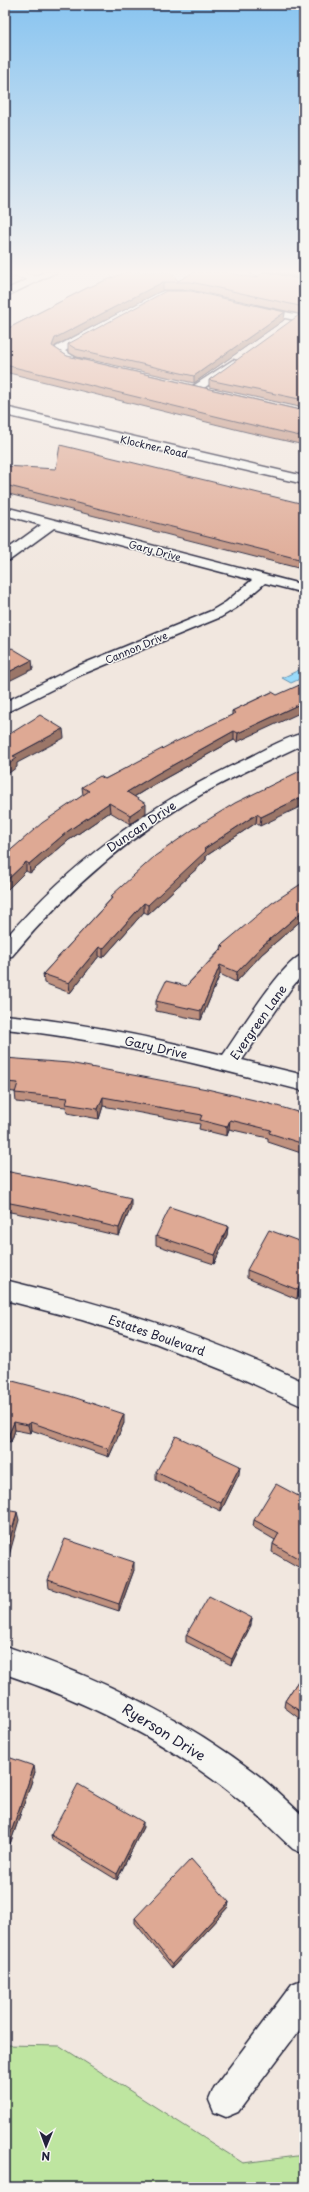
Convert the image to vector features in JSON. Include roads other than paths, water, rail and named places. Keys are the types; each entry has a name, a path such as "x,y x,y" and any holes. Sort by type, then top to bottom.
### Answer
{"main road":[{"name":"Klockner Road","path":"5,411 304,480"},
{"name":"Estates Boulevard","path":"5,1290 54,1301 132,1325 211,1353 304,1395"}],"street":[{"path":"197,388 216,374"},
{"path":"182,385 212,392"},
{"name":"Gary Drive","path":"5,511 304,589"},
{"path":"5,557 52,523"},
{"name":"Cannon Drive","path":"5,708 78,671 216,614 231,605 262,578"},
{"name":"Duncan Drive","path":"5,951 52,896 80,870 118,839 193,792 304,738"},
{"name":"Evergreen Lane","path":"228,1064 285,982 304,961"},
{"name":"Gary Drive","path":"5,1022 84,1032 134,1041 304,1083"},
{"name":"Ryerson Drive","path":"5,1660 48,1673 116,1702 183,1741 248,1788 304,1838"},
{"path":"226,2100 304,1996"}],"water":[{"path":"301,669 304,671 304,677 291,683 282,678"}]}
